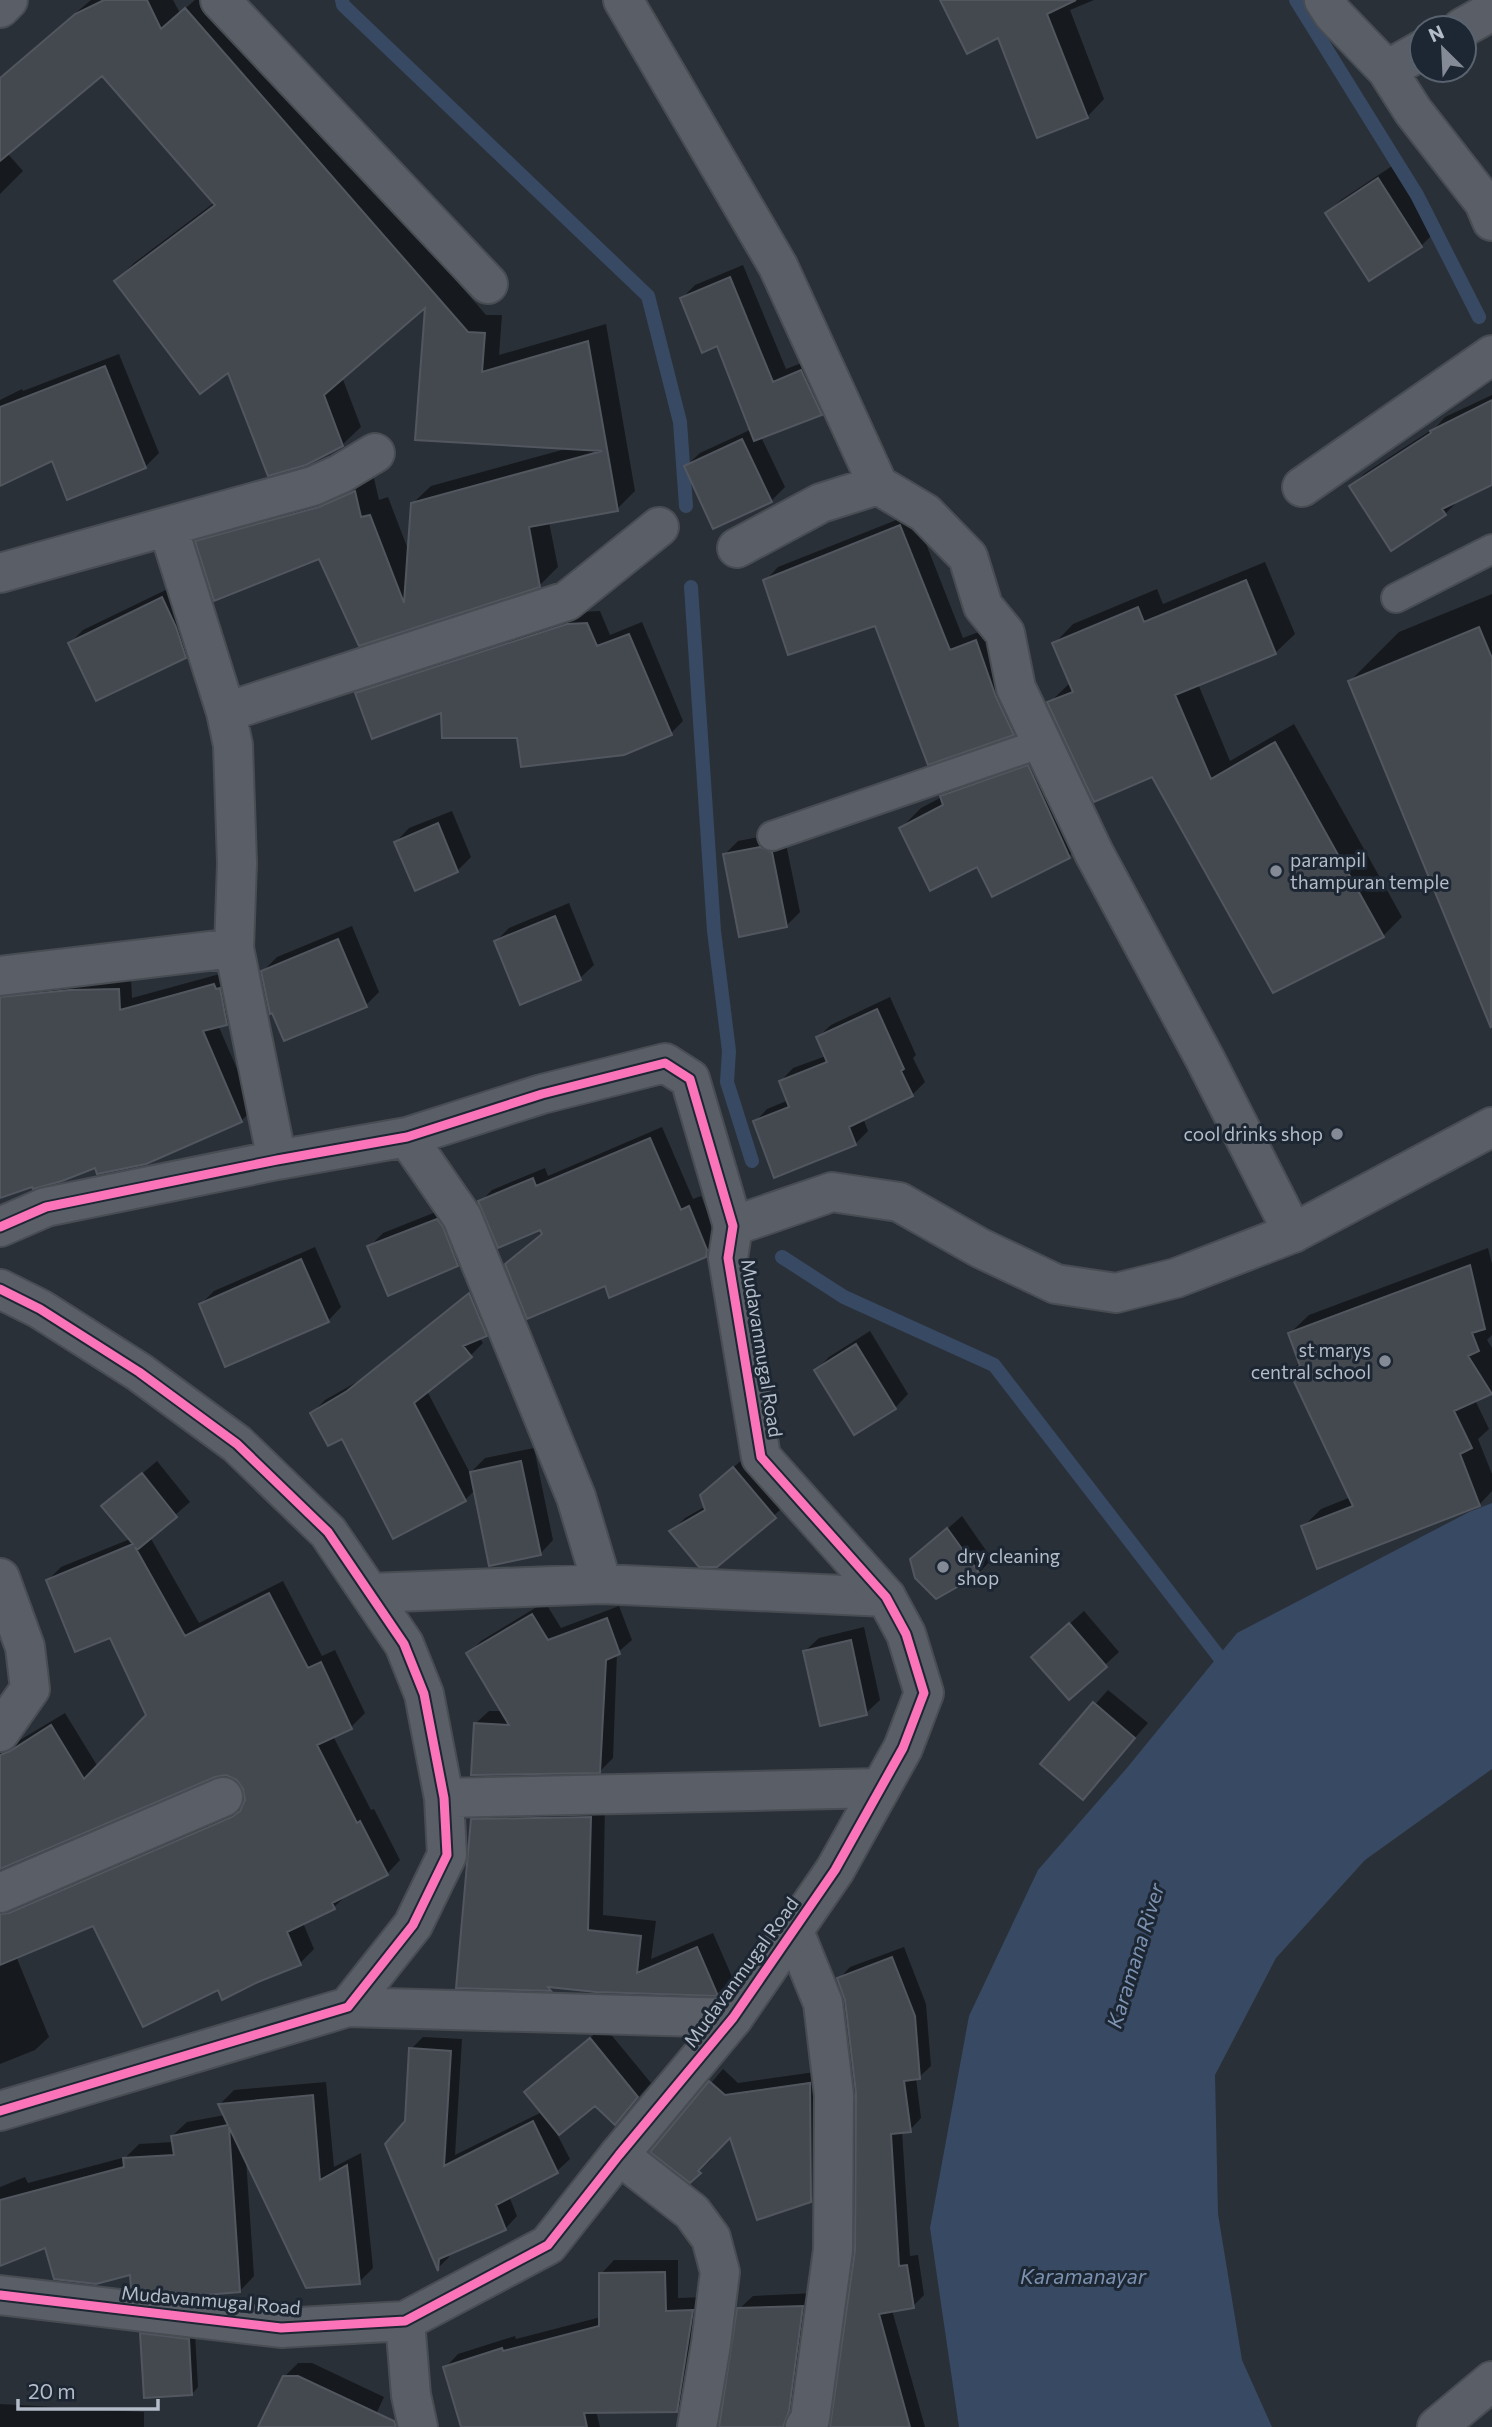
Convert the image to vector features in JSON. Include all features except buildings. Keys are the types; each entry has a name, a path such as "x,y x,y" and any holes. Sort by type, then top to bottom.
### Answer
{"street":[{"path":"0,8 8,0"},
{"path":"220,0 488,284"},
{"path":"623,0 778,266 878,485 925,513 968,557 983,606 1004,633 1016,688 1094,853 1205,1059 1293,1233"},
{"path":"1324,0 1333,14 1387,70 1413,111 1484,202 1492,221"},
{"path":"1387,70 1408,58"},
{"path":"1302,487 1492,355"},
{"path":"0,572 313,486 340,474 374,453"},
{"path":"737,548 821,503 878,485"},
{"path":"168,527 226,712 233,745 237,863 234,948 277,1160"},
{"path":"226,712 567,601 659,527"},
{"path":"0,976 234,948"},
{"path":"0,1227 46,1207 277,1160 407,1137 542,1094 665,1063 690,1079 733,1226 832,1192 899,1202 980,1248 1056,1284 1116,1293 1176,1278 1293,1233 1492,1127"},
{"path":"407,1137 462,1217 576,1497 602,1584"},
{"name":"Mudavanmugal Road","path":"0,2295 281,2328 405,2321 548,2245 733,2018 835,1870 903,1748 924,1693 906,1634 886,1597 761,1457 728,1258 733,1226"},
{"path":"0,1289 40,1309 139,1372 237,1444 328,1532 404,1644 424,1694 444,1798 447,1856 413,1925 348,2007"},
{"path":"0,1578 25,1647 30,1689 0,1732"},
{"path":"370,1593 602,1584 886,1597"},
{"path":"444,1798 880,1788"},
{"path":"0,1892 223,1797"},
{"path":"793,1929 823,2003 834,2095 833,2250 810,2419 805,2427"},
{"path":"0,2111 348,2007 733,2018"},
{"path":"619,2155 692,2212 711,2238 720,2272 711,2344 696,2427"},
{"path":"405,2321 411,2395 418,2427"},
{"path":"1437,2427 1492,2381"}],"lane":[{"path":"1396,598 1492,549"},
{"path":"772,836 1042,743"}],"water":[{"name":"Karamanayar","path":"1492,1503 1492,1769 1365,1860 1276,1958 1215,2075 1218,2214 1242,2360 1272,2427 959,2427 930,2228 969,2016 1038,1870 1126,1769 1237,1633 1469,1512"}],"waterway":[{"path":"342,0 343,5 648,296 680,422 686,506"},
{"path":"1296,0 1417,195 1479,317"},
{"path":"691,587 714,931 729,1051 727,1082 752,1161"},
{"path":"782,1257 844,1297 994,1365 1230,1671"}],"cycle path":[{"path":"0,1227 46,1207 277,1160 407,1137 542,1094 665,1063 690,1079 733,1226 728,1258 761,1457 886,1597 906,1634 924,1693 903,1748 835,1870 733,2018 548,2245 405,2321 281,2328 0,2295"},
{"path":"0,1289 40,1309 139,1372 237,1444 328,1532 404,1644 424,1694 444,1798 447,1855 413,1925 348,2007 0,2111"}],"place":[{"name":"parampil thampuran temple","path":"1276,871"},
{"name":"cool drinks shop","path":"1337,1134"},
{"name":"st marys central school","path":"1385,1361"},
{"name":"dry cleaning shop","path":"943,1567"}],"water label":[{"name":"Karamana River","path":"1136,1956"}]}
